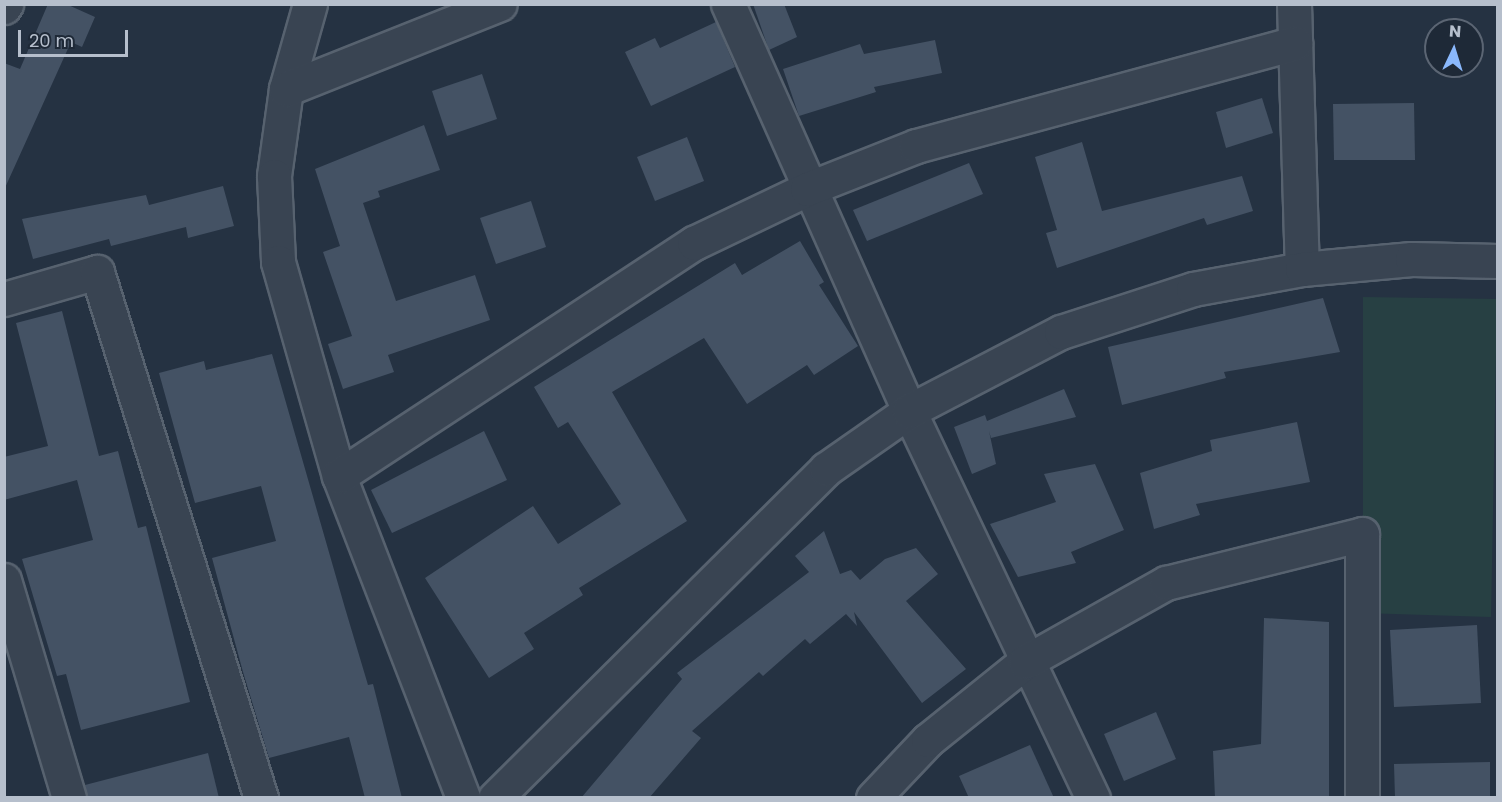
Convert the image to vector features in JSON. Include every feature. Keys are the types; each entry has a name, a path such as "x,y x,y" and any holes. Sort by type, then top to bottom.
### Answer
{"street":[{"path":"310,4 286,89 274,176 278,262 339,476 463,798"},
{"path":"286,89 500,4"},
{"path":"728,4 807,189 909,411 1025,662 1093,798"},
{"path":"1294,4 1302,269"},
{"path":"339,476 694,243 807,189 915,146 1295,44"},
{"path":"495,798 826,468 909,411 1061,332 1192,289 1302,269 1412,258 1497,261"},
{"path":"4,300 97,272 261,798"},
{"path":"873,798 928,740 1025,662 1166,583 1362,534 1362,798"},
{"path":"4,580 69,798"}],"green space":[{"path":"1363,297 1497,299 1491,617 1363,613"}],"building":[{"path":"48,4 66,4 95,17 82,47 71,42 4,190 4,63 20,69"},
{"path":"753,4 784,4 797,37 769,50"},
{"path":"716,22 735,67 651,106 625,52 655,38 660,48"},
{"path":"935,40 942,73 874,87 876,92 799,116 783,69 860,44 864,54"},
{"path":"482,74 497,119 447,136 432,91"},
{"path":"1262,98 1273,133 1226,148 1216,112"},
{"path":"1414,103 1415,160 1334,160 1333,104"},
{"path":"424,125 440,170 378,191 380,197 363,203 396,301 475,275 490,320 388,355 394,372 343,389 328,344 352,336 323,252 340,246 315,169"},
{"path":"687,137 704,181 655,201 637,157"},
{"path":"1082,142 1102,211 1242,176 1253,211 1207,225 1204,218 1057,268 1046,233 1057,230 1035,157"},
{"path":"969,163 983,194 867,241 853,210"},
{"path":"223,186 234,226 188,238 186,227 111,246 109,239 33,259 22,219 146,195 149,205"},
{"path":"531,201 546,247 496,264 480,218"},
{"path":"800,241 824,282 819,285 858,346 814,375 807,365 747,404 704,338 612,392 687,521 579,588 583,595 524,633 534,649 489,678 425,578 533,506 558,544 621,504 568,422 558,428 534,387 735,263 742,275"},
{"path":"1323,298 1340,352 1224,372 1226,378 1122,405 1108,347"},
{"path":"62,311 99,456 118,451 138,528 146,526 190,702 81,730 66,674 57,676 22,559 93,540 77,480 4,500 4,457 48,446 16,323"},
{"path":"272,354 368,685 373,684 402,798 365,798 349,737 269,758 243,672 212,558 276,541 261,486 195,503 159,373 204,361 206,370"},
{"path":"1064,389 1076,417 991,438 989,431 996,464 972,474 954,427 985,415 987,421"},
{"path":"1297,422 1310,482 1196,504 1200,515 1154,529 1140,473 1212,451 1210,440"},
{"path":"484,431 507,480 392,533 371,490"},
{"path":"1095,464 1124,530 1071,552 1076,563 1018,577 990,524 1056,502 1044,474"},
{"path":"824,531 840,574 851,570 860,580 885,559 916,548 938,574 906,601 966,669 922,703 854,612 857,626 846,614 810,644 805,639 763,676 759,672 692,731 701,738 649,798 581,798 682,679 677,673 809,572 795,556"},
{"path":"1264,618 1329,622 1329,798 1215,798 1213,751 1261,744"},
{"path":"1477,625 1481,703 1394,707 1390,630"},
{"path":"1156,712 1176,759 1124,781 1104,734"},
{"path":"1030,745 1054,798 969,798 959,776"},
{"path":"208,753 219,798 87,798 85,785"},
{"path":"1490,762 1490,798 1395,798 1394,764"}]}
